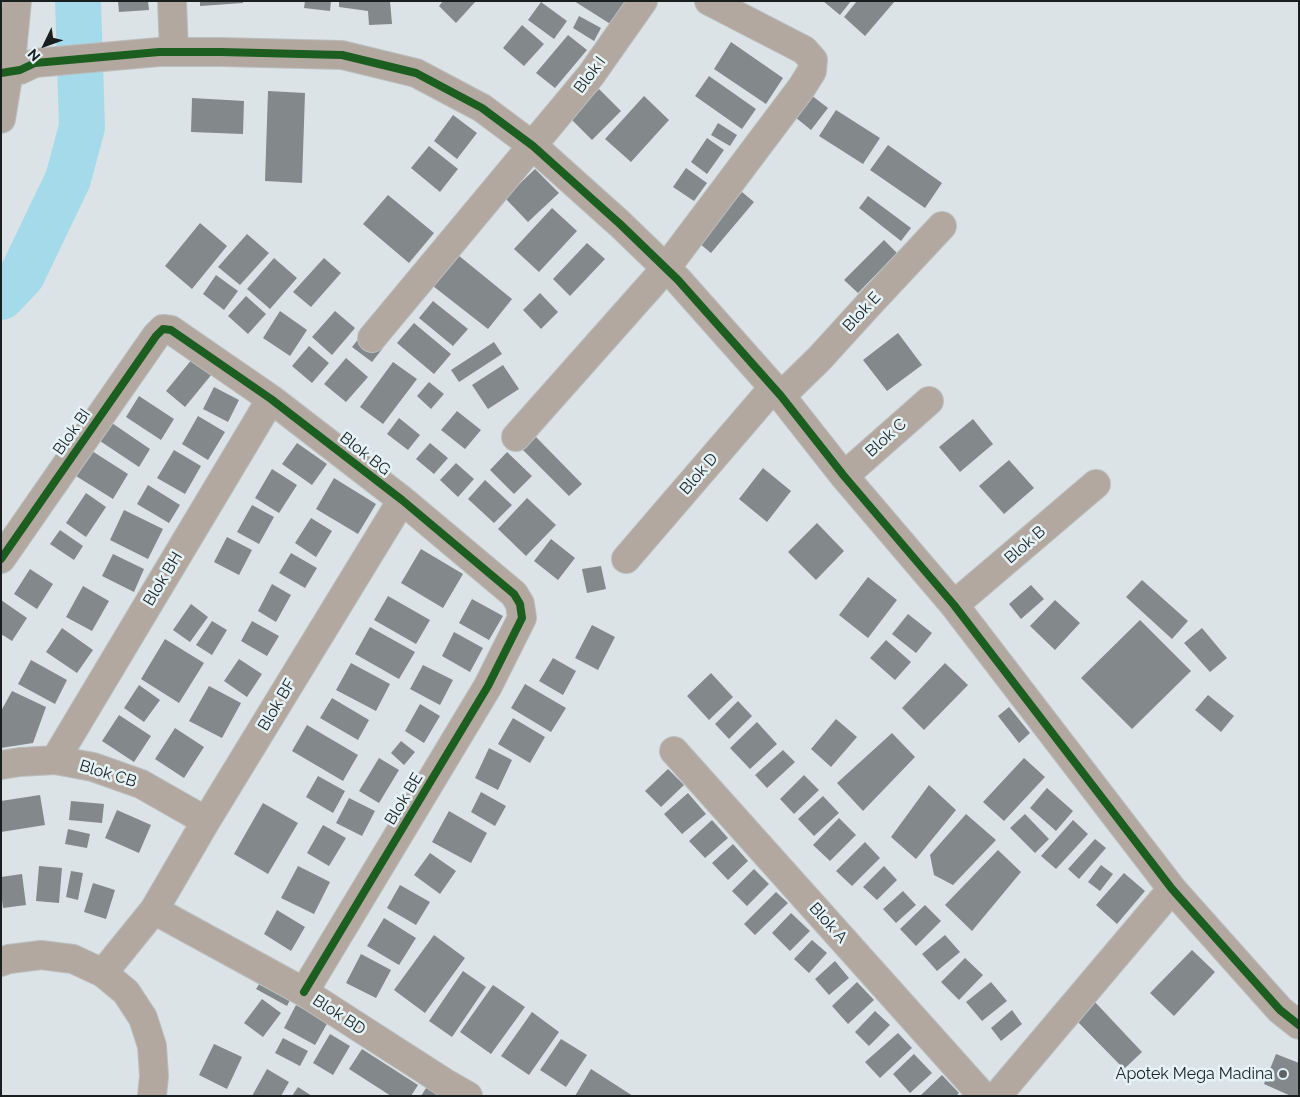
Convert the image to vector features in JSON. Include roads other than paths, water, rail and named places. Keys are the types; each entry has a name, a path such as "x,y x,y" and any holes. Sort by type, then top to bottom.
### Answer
{"street":[{"path":"1,119 17,62 17,1"},
{"path":"166,52 172,1"},
{"name":"Blok I","path":"372,338 592,75 643,1"},
{"path":"516,437 666,268 812,71 813,60 804,50 709,1"},
{"path":"17,62 166,52 342,55 416,73 482,108 533,146 607,212 678,280 777,392 844,476 954,605 1172,889 1280,1010 1299,1025"},
{"name":"Blok E","path":"777,392 820,359 942,226"},
{"name":"Blok BI","path":"1,559 156,336 163,329 170,330"},
{"name":"Blok BG","path":"170,330 272,399 402,500 514,594 520,604 522,618"},
{"name":"Blok D","path":"626,559 777,392"},
{"name":"Blok BH","path":"55,760 272,399"},
{"name":"Blok C","path":"844,476 929,401"},
{"name":"Blok B","path":"954,605 1096,484"},
{"name":"Blok BF","path":"103,973 154,910 206,821 402,500"},
{"name":"Blok BE","path":"304,992 488,686 522,618"},
{"name":"Blok A","path":"674,751 983,1096"},
{"name":"Blok CB","path":"1,765 55,760 93,767 141,784 206,821"},
{"path":"997,1096 1172,889"},
{"name":"Blok BD","path":"154,910 304,992 468,1096"},
{"path":"1,962 9,958 41,954 74,959 103,973 126,992 143,1018 152,1046 154,1076 152,1096"}],"waterway":[{"path":"1,297 22,275 68,179 82,127 78,1"}],"place":[{"name":"Apotek Mega Madina","path":"1283,1074"}]}
